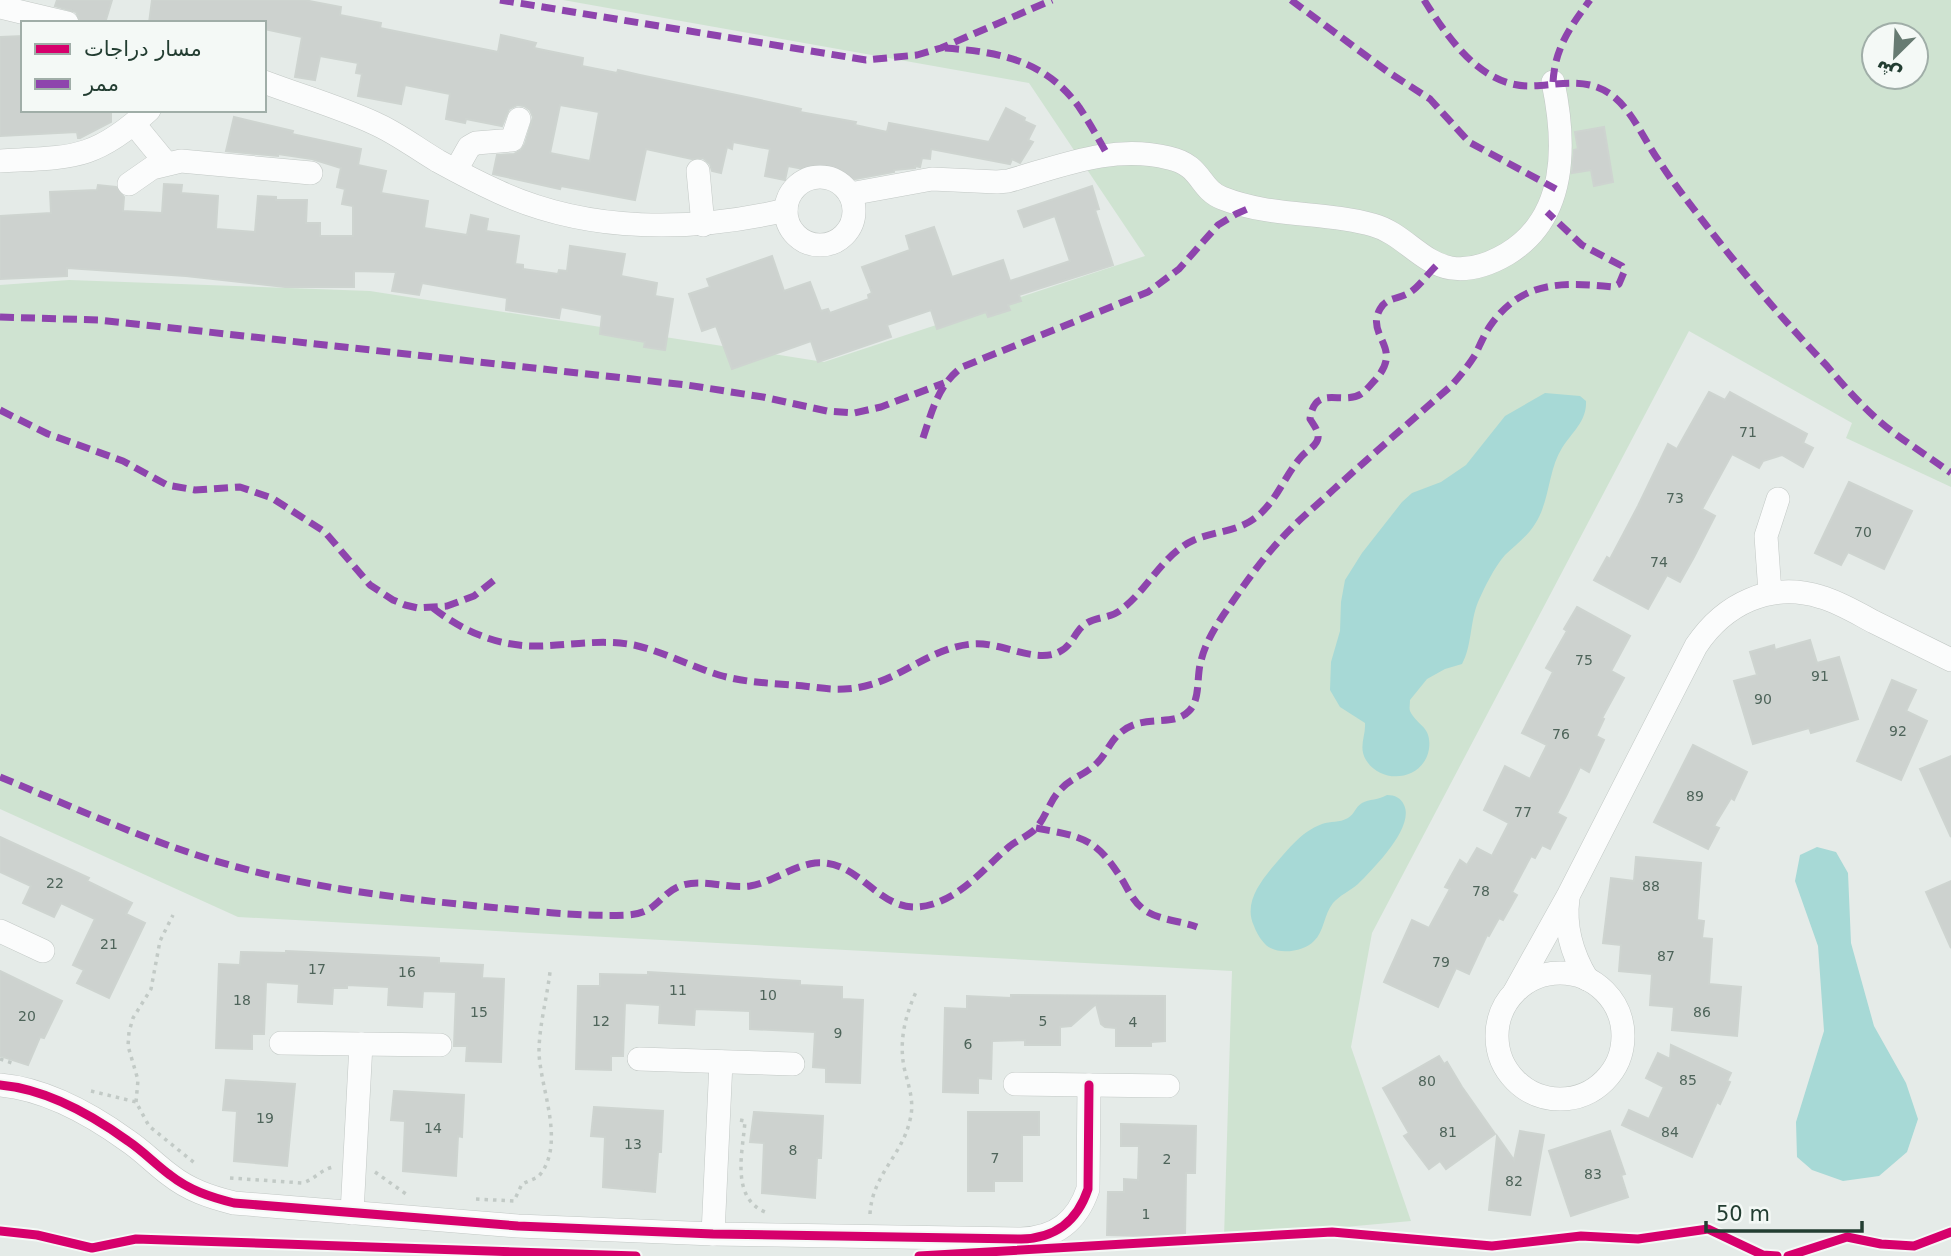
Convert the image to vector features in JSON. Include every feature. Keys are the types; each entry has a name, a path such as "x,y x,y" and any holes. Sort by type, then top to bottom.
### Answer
{"street":[{"path":"0,7 59,21"},
{"path":"850,194 932,179 1008,181 1107,153 1131,152 1176,160 1193,169 1211,191 1227,200 1287,214 1371,224 1395,233 1438,264 1450,268 1476,267 1500,258 1522,243 1540,224 1552,201 1559,176 1561,148 1553,82"},
{"path":"266,83 374,123 500,193 566,214 634,225 703,225 786,210"},
{"path":"0,161 83,154 107,144 141,117 166,163"},
{"path":"456,170 469,147 476,143 512,141 519,119"},
{"path":"129,184 152,167 181,161 310,173"},
{"path":"698,171 703,225"},
{"path":"812,178 833,179 843,185 850,194 855,216 844,237 823,246 811,245 792,232 787,221 788,199 802,182 812,178"},
{"path":"1770,593 1766,536 1778,499"},
{"path":"1515,991 1535,978 1557,972 1587,979 1601,988 1612,1000 1620,1015 1624,1032 1622,1049 1612,1072 1595,1090 1579,1097 1562,1099 1546,1098 1530,1092 1516,1082 1505,1068 1499,1053 1497,1028 1505,1004 1515,991 1569,894 1696,646 1707,631 1735,606 1752,598 1787,591 1822,597 1951,660"},
{"path":"1569,894 1569,938 1587,979"},
{"path":"0,931 43,951"},
{"path":"281,1042 440,1045"},
{"path":"352,1213 361,1044"},
{"path":"639,1059 793,1064"},
{"path":"713,1234 721,1062"},
{"path":"1015,1084 1168,1086"},
{"path":"0,1085 41,1095 96,1121 128,1141 170,1175 200,1193 251,1205 518,1226 713,1234 1021,1239 1051,1235 1064,1227 1083,1204 1088,1189 1089,1085"}],"path":[{"path":"136,1102 138,1080 128,1046 129,1032 132,1018 151,989 160,941 173,915"},
{"path":"880,1214 870,1214 873,1192 906,1135 912,1109 902,1054 907,1014 916,992"},
{"path":"719,1118 745,1121 741,1176 744,1193 754,1206 770,1214"}],"green space":[{"path":"563,0 1951,0 1951,487 1846,438 1852,423 1689,331 1372,933 1351,1047 1411,1221 1224,1238 1232,971 238,917 0,809 0,285 69,280 370,291 824,362 1145,256 1029,83"}],"water":[{"path":"1545,393 1580,396 1586,401 1584,415 1557,457 1544,506 1535,524 1493,571 1475,609 1468,649 1462,664 1445,669 1427,679 1410,700 1410,711 1428,735 1429,749 1426,759 1411,773 1402,776 1382,774 1373,768 1364,755 1362,746 1365,723 1340,707 1330,690 1331,662 1340,631 1345,580 1362,553 1402,502 1412,493 1441,482 1466,465 1505,416"},
{"path":"1387,795 1401,800 1406,814 1404,825 1391,847 1358,884 1333,903 1320,933 1309,945 1290,951 1270,948 1255,928 1251,910 1257,889 1271,869 1307,832 1322,824 1345,820 1362,803"},
{"path":"1817,847 1836,852 1848,873 1851,943 1874,1026 1906,1083 1918,1119 1907,1152 1879,1176 1843,1181 1812,1170 1797,1157 1796,1122 1824,1031 1818,946 1795,881 1800,855"}],"building":[{"path":"57,0 112,0 106,21 80,21 76,12 55,6"},
{"path":"152,0 304,0 341,7 340,15 381,23 380,28 498,52 501,35 536,43 534,48 583,58 582,66 617,73 618,70 751,98 801,109 800,112 856,122 855,125 887,132 889,123 989,142 1006,108 1035,126 1028,140 1033,142 1020,163 1012,159 1010,164 931,149 930,159 922,158 920,167 855,179 788,166 785,180 765,176 770,149 733,142 732,149 727,147 721,173 712,171 710,164 703,158 692,159 646,149 635,200 561,186 560,189 493,174 497,155 514,154 525,144 533,117 530,110 517,105 509,109 502,126 466,119 465,123 446,119 450,94 405,85 401,104 358,96 362,74 356,73 358,63 320,56 315,80 295,77 302,37 266,29 266,21 149,21","holes":["560,105 599,112 590,161 550,153"]},
{"path":"21,36 21,112 111,112 111,122 80,138 77,132 0,136 0,37"},
{"path":"234,117 293,131 292,134 361,149 358,165 386,171 381,193 428,201 424,228 467,235 471,215 488,219 486,231 519,236 515,264 523,265 523,269 558,274 559,270 567,271 570,246 625,254 621,276 657,283 655,296 673,299 665,350 644,347 645,342 600,334 602,315 561,307 559,318 506,310 507,298 422,283 419,295 392,291 396,272 354,271 354,287 285,287 186,276 67,268 67,276 0,279 0,216 51,213 50,192 97,190 98,185 116,187 124,197 123,211 162,213 164,184 182,185 181,193 218,196 216,229 255,232 258,196 276,197 276,200 307,200 306,223 320,223 320,236 353,236 353,206 342,204 345,189 337,187 341,168 312,159 226,151"},
{"path":"1604,127 1613,182 1594,186 1591,170 1572,173 1574,150 1578,149 1575,132"},
{"path":"1092,186 1099,209 1095,210 1113,265 1019,295 1021,301 1008,305 1010,310 988,317 986,312 937,329 931,310 887,325 891,337 818,362 811,341 732,369 716,326 702,331 689,294 710,287 707,279 772,256 784,291 810,282 821,311 828,309 830,313 869,299 868,295 872,293 862,267 910,250 906,236 934,227 952,277 1003,260 1010,281 1070,261 1055,216 1024,227 1018,211"},
{"path":"1709,392 1725,400 1730,392 1807,434 1803,443 1813,448 1803,467 1782,455 1763,461 1759,468 1732,454 1702,509 1715,516 1694,557 1680,582 1667,575 1648,609 1594,580 1607,557 1610,559 1668,444 1677,449"},
{"path":"1849,482 1912,511 1884,569 1848,552 1841,565 1815,553"},
{"path":"1577,607 1630,636 1611,671 1624,678 1602,718 1604,719 1596,736 1604,740 1589,772 1580,767 1557,813 1566,818 1550,849 1542,845 1535,858 1531,856 1512,892 1517,895 1503,920 1499,918 1489,936 1487,935 1469,974 1456,968 1438,1007 1384,982 1412,920 1429,928 1450,889 1445,887 1460,860 1467,865 1477,848 1492,856 1509,823 1484,810 1505,766 1530,779 1547,745 1522,733 1553,672 1546,668"},
{"path":"1810,640 1817,663 1839,657 1858,719 1811,733 1809,728 1753,744 1734,681 1757,675 1750,652 1774,645 1775,650"},
{"path":"1892,680 1916,690 1906,711 1927,721 1901,780 1857,761"},
{"path":"1693,745 1747,772 1734,800 1731,798 1714,826 1719,828 1708,849 1654,822"},
{"path":"1951,756 1951,837 1920,769"},
{"path":"0,837 89,878 87,881 132,903 126,914 145,923 109,998 77,983 84,970 73,965 95,919 61,903 54,917 23,903 31,886 0,872"},
{"path":"1636,857 1701,863 1697,920 1704,921 1702,938 1712,939 1709,984 1741,987 1737,1036 1672,1030 1674,1007 1650,1005 1652,974 1619,971 1621,945 1603,943 1611,878 1634,881"},
{"path":"1951,881 1951,948 1926,892"},
{"path":"286,951 439,958 439,963 483,965 482,978 504,979 501,1062 466,1061 467,1046 454,1046 456,992 423,991 422,1007 388,1005 389,987 347,985 347,988 333,988 332,1004 298,1002 299,984 266,982 264,1034 252,1034 252,1049 216,1048 219,964 240,965 241,952"},
{"path":"0,971 62,1001 44,1038 40,1037 28,1065 0,1056"},
{"path":"648,972 800,981 800,985 842,987 842,999 863,1000 860,1083 826,1082 826,1068 813,1067 815,1032 750,1029 750,1011 695,1009 694,1025 659,1023 660,1005 625,1003 623,1056 611,1056 611,1070 576,1069 578,986 600,986 600,974 648,975"},
{"path":"1011,995 1165,996 1165,1041 1151,1042 1151,1046 1116,1046 1116,1028 1101,1024 1096,1004 1071,1026 1060,1027 1060,1045 1025,1045 1025,1040 992,1041 991,1079 978,1078 978,1093 943,1092 945,1008 967,1009 967,996 1011,998"},
{"path":"1671,1045 1731,1073 1720,1104 1717,1102 1692,1157 1622,1125 1629,1110 1649,1119 1664,1087 1646,1078 1658,1053 1670,1059"},
{"path":"1439,1056 1444,1064 1447,1062 1495,1134 1446,1169 1440,1161 1429,1169 1404,1136 1409,1133 1383,1088"},
{"path":"226,1080 295,1084 287,1166 234,1161 237,1111 223,1110"},
{"path":"394,1091 464,1095 462,1137 458,1136 456,1176 403,1171 405,1121 391,1120"},
{"path":"594,1107 663,1111 655,1192 603,1187 605,1137 591,1136"},
{"path":"754,1112 823,1116 815,1198 762,1193 764,1143 750,1142"},
{"path":"968,1112 1039,1112 1039,1135 1022,1135 1022,1181 994,1181 994,1191 968,1191"},
{"path":"1121,1124 1196,1126 1195,1173 1186,1173 1185,1237 1107,1235 1108,1192 1124,1192 1124,1179 1138,1180 1139,1146 1121,1146"},
{"path":"1520,1131 1544,1135 1530,1215 1489,1210 1497,1136 1514,1160"},
{"path":"1610,1131 1625,1174 1621,1175 1628,1197 1571,1216 1549,1151"}],"marked path":[{"path":"500,0 866,60 917,55 941,48 1052,0"},
{"path":"1291,0 1388,72 1430,99 1469,142 1556,189"},
{"path":"1424,0 1444,30 1468,58 1497,78 1513,84 1531,86 1583,84 1613,96 1632,118 1664,169 1706,225 1795,332 1878,420 1951,473"},
{"path":"1553,82 1560,48 1590,0"},
{"path":"945,48 1002,56 1036,69 1066,91 1079,107 1107,154"},
{"path":"923,438 941,390 962,367 1148,292 1179,269 1218,225 1252,207"},
{"path":"0,777 117,826 206,858 299,881 393,897 558,913 628,915 646,911 680,886 697,883 750,886 815,863 832,864 847,870 899,904 914,907 933,904 965,886 1010,846 1035,829 1061,789 1096,764 1114,739 1126,728 1146,722 1174,719 1189,711 1195,700 1207,643 1259,565 1301,519 1451,386 1464,371 1488,329 1502,311 1530,292 1545,287 1613,287 1619,284 1624,272 1622,266 1582,245 1547,212"},
{"path":"433,608 470,631 510,644 540,646 622,643 656,651 728,677 831,689 862,687 879,682 939,653 972,644 1028,654 1050,655 1059,652 1084,625 1122,609 1183,546 1201,537 1249,522 1265,509 1294,465 1317,441 1318,433 1310,419 1317,402 1323,398 1346,398 1361,394 1384,368 1386,350 1377,327 1382,305 1411,292 1438,264"},
{"path":"0,317 98,320 687,385 827,411 854,413 881,407 944,383"},
{"path":"0,410 48,434 123,461 167,485 195,490 240,487 272,498 325,532 370,585 405,605 418,608 447,606 474,596 497,578"},
{"path":"1036,828 1078,837 1087,842 1105,856 1142,908 1152,914 1197,927"}],"cycle path":[{"path":"0,1085 34,1092 84,1113 114,1131 185,1185 234,1203 518,1226 713,1234 1021,1239 1044,1235 1063,1226 1078,1211 1083,1201 1088,1189 1089,1085"},
{"path":"919,1256 1332,1232 1492,1246 1581,1236 1638,1239 1708,1229 1763,1255 1777,1256"},
{"path":"0,1231 37,1235 92,1248 136,1239 636,1256"},
{"path":"1788,1256 1847,1237 1881,1244 1914,1246 1951,1232"}]}
